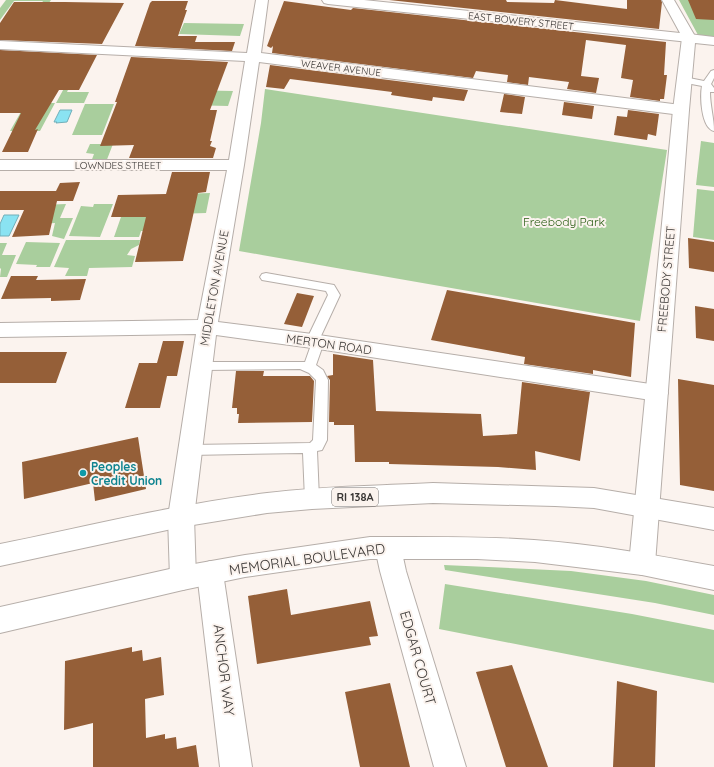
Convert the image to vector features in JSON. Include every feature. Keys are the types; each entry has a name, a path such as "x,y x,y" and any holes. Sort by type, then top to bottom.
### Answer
{"street":[{"name":"MIDDLETON AVENUE","path":"183,578 181,517 190,450 207,327 236,165 262,0"},
{"name":"EAST BOWERY STREET","path":"328,0 479,11 714,41"},
{"path":"668,0 689,38"},
{"name":"FREEBODY STREET","path":"642,564 681,110 689,38"},
{"name":"WEAVER AVENUE","path":"0,45 253,57 681,110"},
{"name":"LOWNDES STREET","path":"0,165 236,165"},
{"name":"MERTON ROAD","path":"0,330 207,327 656,393"},
{"name":"RI 138A","path":"0,555 181,517 267,503 312,498 432,493 515,494 594,498 714,519"},
{"name":"MEMORIAL BOULEVARD","path":"0,620 183,578 300,558 370,548 477,548 535,551 642,564 714,578"},
{"name":"EDGAR COURT","path":"388,548 393,571 450,767"},
{"name":"ANCHOR WAY","path":"210,573 236,767"}],"lane":[{"path":"714,73 706,84 707,112 714,128"},
{"path":"684,80 706,84 714,92"},
{"path":"266,277 330,288 334,295 315,342 309,367"},
{"path":"190,450 310,448 317,446 320,440 322,380 319,373 309,367 300,365 202,366"},
{"path":"310,448 310,479 312,498"}],"green space":[{"path":"6,0 51,0 46,7 39,7 43,1 14,1 0,20 0,8"},
{"path":"679,0 714,0 714,37 698,35"},
{"path":"184,23 244,24 240,36 179,34"},
{"path":"68,81 72,81 67,92 89,92 84,103 56,103"},
{"name":"Freebody Park","path":"265,89 667,150 640,321 239,251 261,123"},
{"path":"182,90 233,91 228,106 145,104"},
{"path":"26,103 55,103 40,131 10,131"},
{"path":"85,104 114,104 102,135 72,135"},
{"path":"701,141 714,143 714,187 696,185"},
{"path":"90,144 113,144 106,162 91,162 94,154 86,153"},
{"path":"697,189 714,191 714,240 693,237"},
{"path":"210,193 206,213 175,214 181,194"},
{"path":"66,204 60,218 73,218 64,239 52,236 55,223 40,224 41,205"},
{"path":"94,204 113,204 100,237 69,236 81,206 93,207"},
{"path":"121,217 156,217 165,231 141,231 139,237 114,237"},
{"path":"66,240 140,240 139,245 131,249 127,255 135,256 132,267 89,268 87,276 65,276 69,268 54,267"},
{"path":"26,242 60,243 50,267 36,267 37,265 16,264"},
{"path":"0,243 7,243 2,255 16,255 7,277 0,277"},
{"path":"444,565 571,571 646,581 714,595 714,615 655,603 445,570"},
{"path":"445,584 632,614 714,630 714,683 439,629"}],"water":[{"path":"60,110 72,110 67,122 54,122"},
{"path":"4,215 19,215 9,236 0,236 0,224"}],"building":[{"path":"389,0 506,0 507,2 554,3 555,0 627,9 627,0 661,0 662,2 659,29"},
{"path":"688,0 714,0 714,20 696,19"},
{"path":"152,1 188,1 185,10 187,10 178,36 197,36 195,42 235,42 232,51 135,46"},
{"path":"284,1 351,10 353,8 666,42 664,75 667,75 664,99 660,99 660,101 630,97 633,80 621,78 626,45 586,40 581,76 599,78 596,93 567,89 569,82 529,77 528,85 507,82 508,75 476,71 473,78 272,53 273,46 271,48 267,46"},
{"path":"14,2 124,3 102,44 0,40 0,23"},
{"path":"0,50 97,55 79,90 59,90 35,130 38,129 28,152 2,152 21,113 0,113"},
{"path":"131,57 228,62 210,110 217,110 210,141 212,141 210,146 216,148 213,158 129,158 134,145 100,146 117,102 115,102"},
{"path":"270,65 468,90 464,101 433,97 432,101 391,95 392,92 290,79 284,89 266,87"},
{"path":"504,94 525,97 522,114 500,112"},
{"path":"564,102 594,106 592,119 562,115"},
{"path":"628,110 659,114 656,136 648,134 647,140 614,135 617,116 627,117"},
{"path":"172,172 210,172 206,192 198,193 183,261 135,262 146,217 111,217 118,195 166,194"},
{"path":"80,182 73,201 57,201 49,235 12,237 24,210 0,210 0,191 56,191 60,183"},
{"path":"688,238 714,242 714,272 689,268"},
{"path":"11,276 38,276 36,280 86,279 80,300 51,301 51,298 1,299"},
{"path":"447,290 635,323 631,377 593,370 593,374 524,364 525,357 431,340"},
{"path":"297,293 314,296 302,327 284,324"},
{"path":"695,306 714,309 714,341 696,338"},
{"path":"163,341 184,341 177,376 167,376 160,408 125,408 139,363 157,363"},
{"path":"0,352 67,352 56,383 0,383"},
{"path":"333,354 373,360 376,411 481,414 483,436 517,434 522,382 590,392 580,461 535,451 536,470 498,467 389,464 389,462 355,462 354,425 334,425 334,422 329,422 330,380 327,376 333,375"},
{"path":"236,371 264,371 263,376 310,376 314,381 312,422 238,423 239,414 237,414 237,408 232,408"},
{"path":"678,379 714,385 714,491 680,485"},
{"name":"Peoples Credit Union","path":"138,437 146,489 95,501 93,483 24,499 22,462"},
{"path":"287,589 291,615 370,601 378,636 369,637 371,645 257,664 248,596"},
{"path":"132,647 132,652 142,650 143,661 161,657 164,695 145,699 146,738 165,734 165,739 176,737 177,749 196,745 199,767 93,767 93,723 64,730 65,661"},
{"path":"512,665 548,767 506,767 476,672"},
{"path":"617,681 657,691 655,767 613,767"},
{"path":"390,683 410,767 360,767 345,692"}],"place":[{"name":"Peoples Credit Union","path":"83,473"}]}
